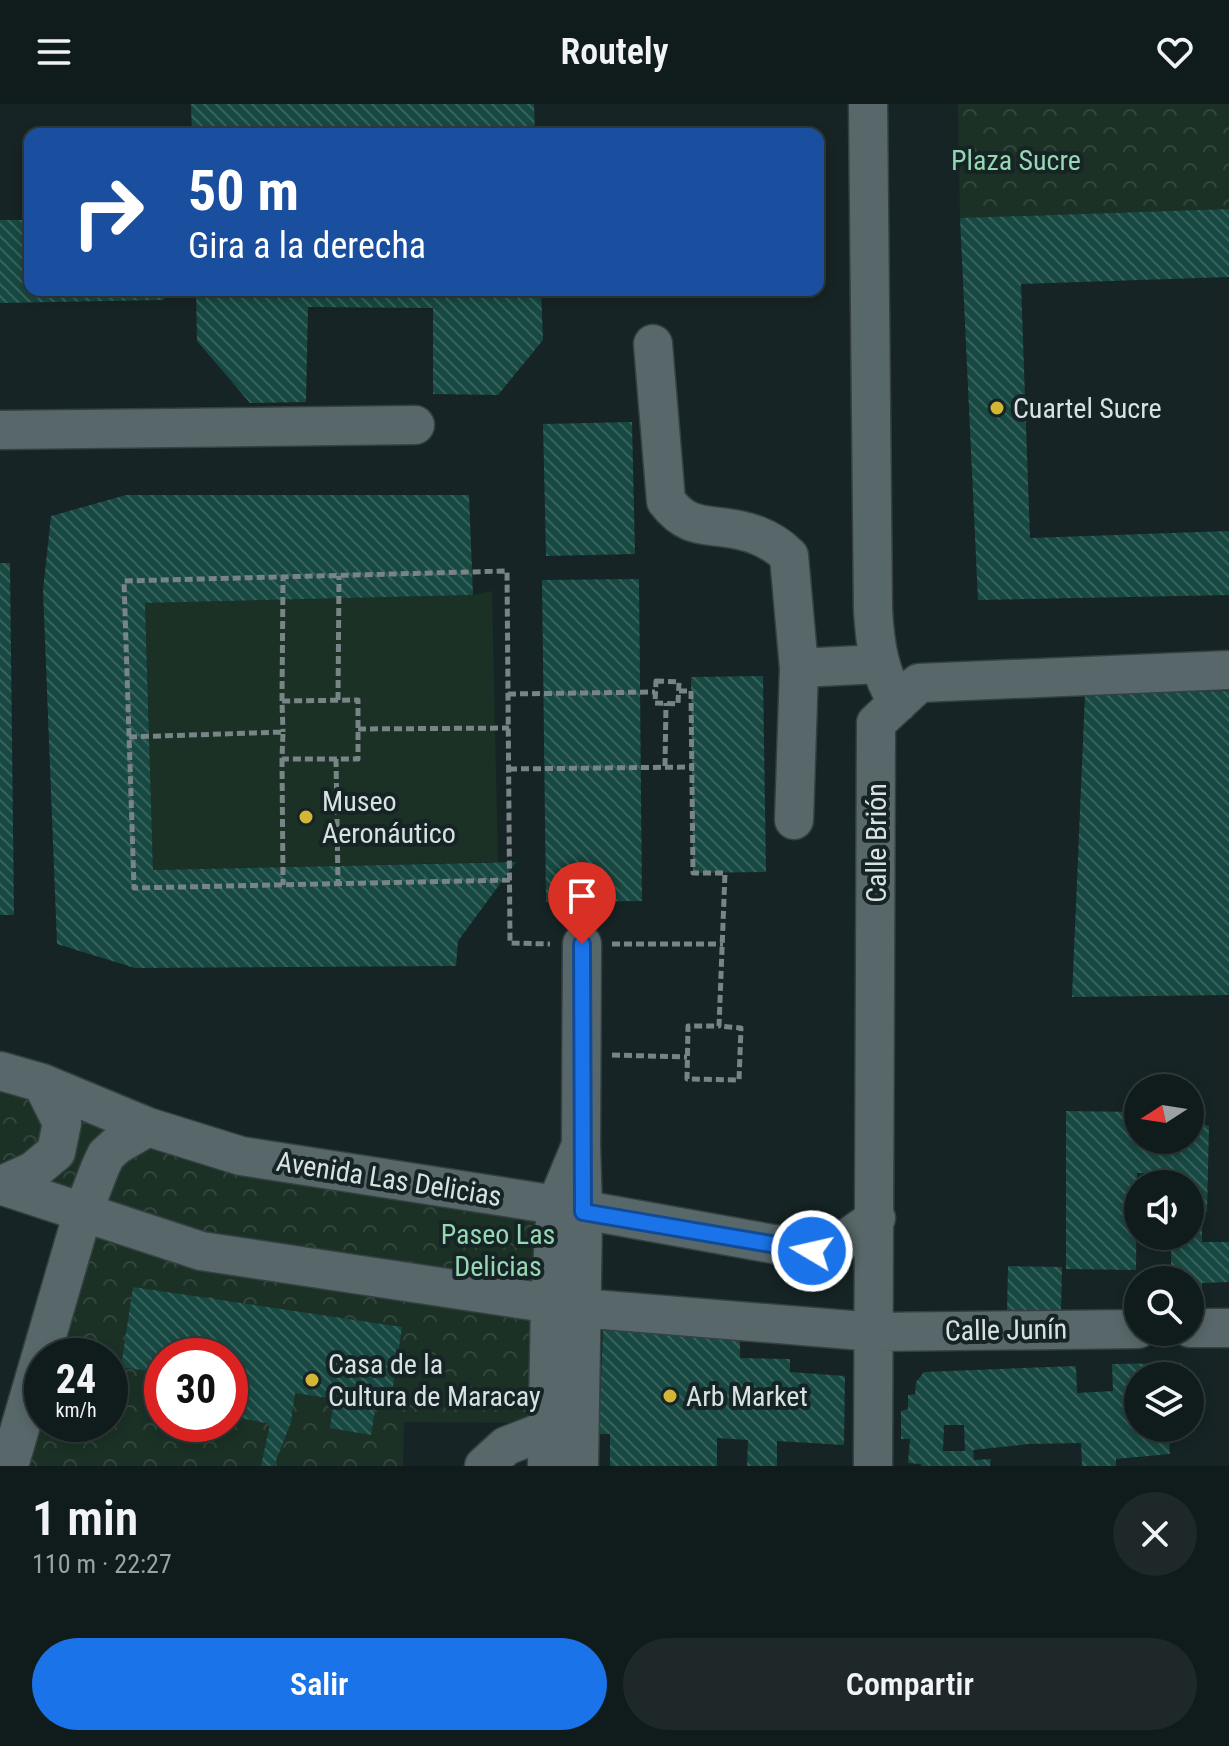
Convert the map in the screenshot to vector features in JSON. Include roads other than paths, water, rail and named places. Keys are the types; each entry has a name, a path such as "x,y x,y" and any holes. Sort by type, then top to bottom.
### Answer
{"street":[{"path":"868,104 873,610 879,664 887,686 898,703"},
{"path":"653,344 666,501 675,513 691,523 739,530 777,544 789,556 799,668 794,820"},
{"path":"0,430 415,425"},
{"path":"799,668 879,664"},
{"name":"Calle Brión","path":"873,1466 876,723 919,683 1229,670"},
{"path":"484,1466 506,1446 547,1448 565,1306 570,1208 581,1145 582,944"},
{"name":"Avenida Las Delicias","path":"0,1071 42,1083 148,1127 241,1156 570,1208 812,1251 836,1246 876,1218"},
{"path":"1,1185 33,1171 56,1152 62,1123 42,1083"},
{"path":"9,1466 83,1212 106,1155 148,1127"},
{"path":"1,1185 201,1251 565,1306 875,1332"},
{"path":"565,1306 579,1466"},
{"path":"1204,1328 1229,1328"},
{"name":"Calle Junín","path":"875,1332 1124,1329"}],"place":[{"name":"Cuartel Sucre","path":"997,408"},
{"name":"Museo Aeronáutico","path":"306,817"},
{"name":"Casa de la Cultura de Maracay","path":"312,1380"},
{"name":"Arb Market","path":"670,1396"}],"park label":[{"name":"Plaza Sucre","path":"1016,160"},
{"name":"Paseo Las Delicias","path":"498,1250"}]}
